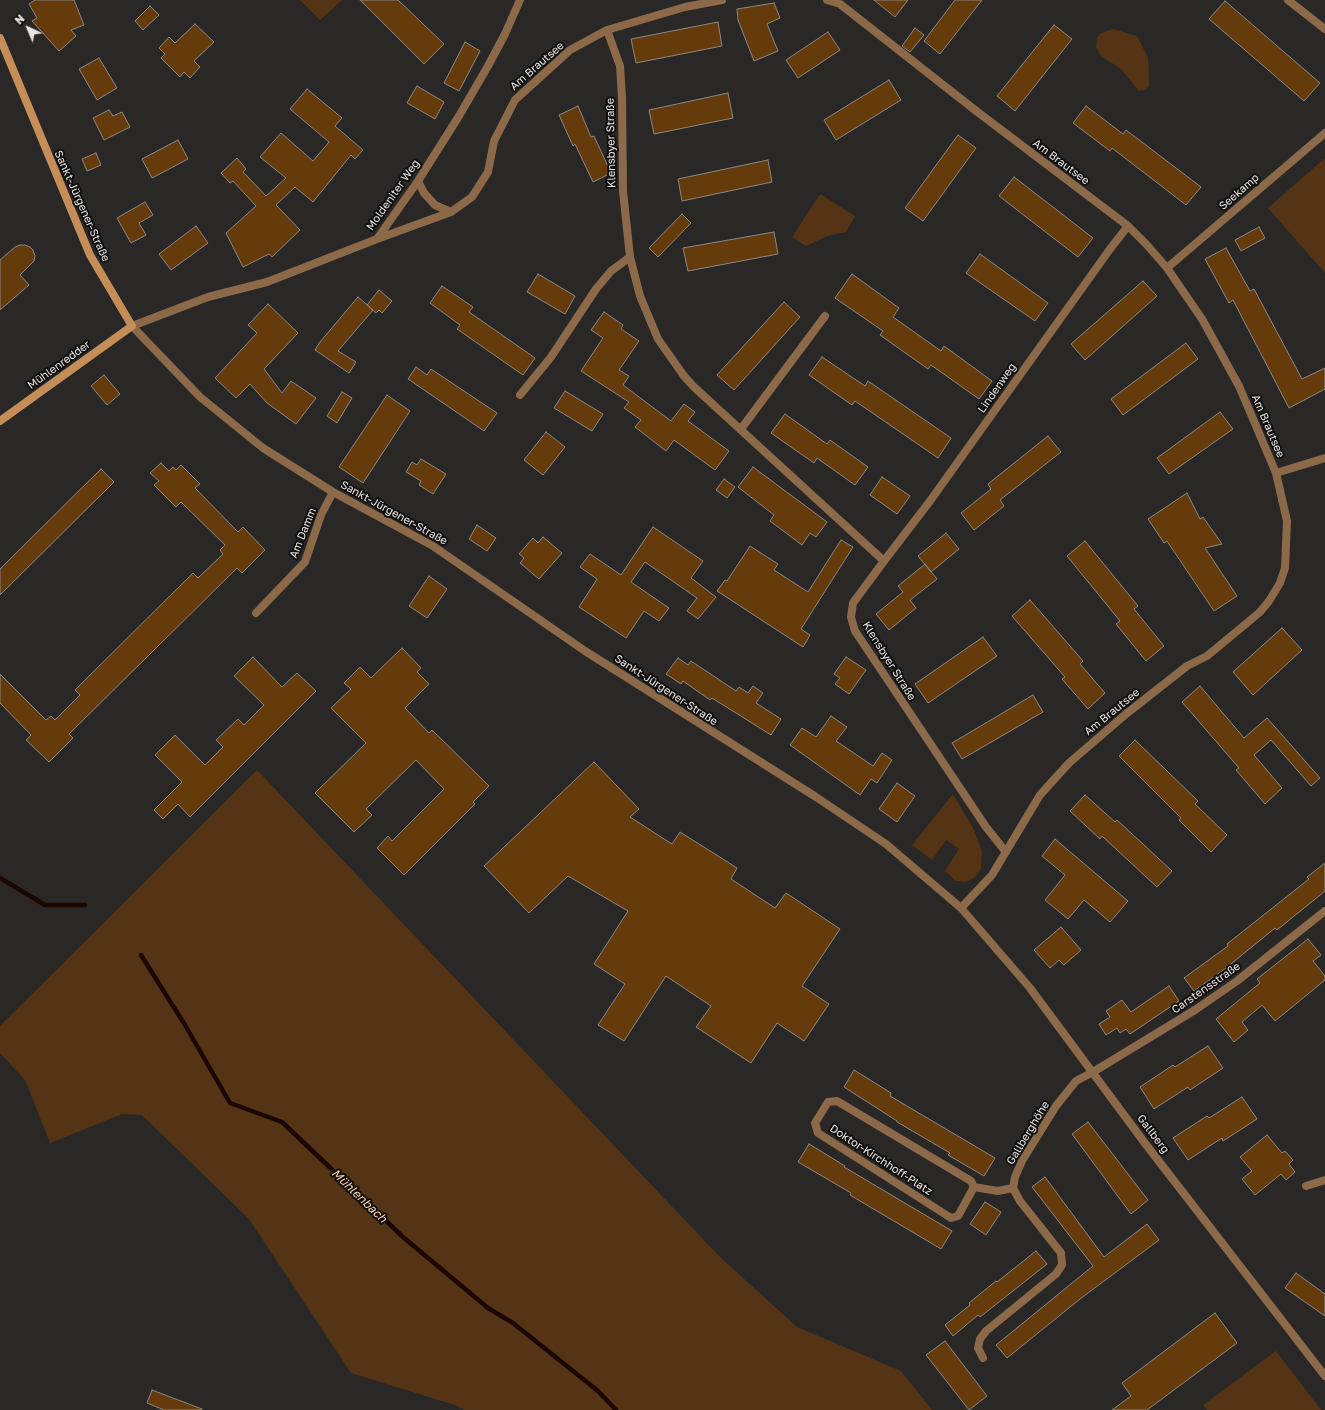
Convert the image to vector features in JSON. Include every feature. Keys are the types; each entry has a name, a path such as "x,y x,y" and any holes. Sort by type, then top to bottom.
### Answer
{"street":[{"name":"Moldeniter Weg","path":"132,326 208,297 267,282 377,239 418,182 488,66 505,34 520,0"},
{"name":"Am Brautsee","path":"377,239 451,212 472,197 488,172 494,141 515,100 570,50 607,30 684,4 722,0"},
{"name":"Am Brautsee","path":"828,0 840,4 981,115 1128,226 1147,245 1167,268 1202,319 1239,386 1276,473 1287,521 1285,568 1280,583 1260,612 1207,656 1188,666 1126,714 1069,763 1040,795 992,876 961,908"},
{"path":"1288,0 1325,29"},
{"name":"Klensbyer Straße","path":"607,30 620,66 622,98 623,191 630,257 640,296 658,339 684,376 884,561 853,603 851,617 855,631 892,689 986,827 1006,852"},
{"name":"Sankt-Jürgener-Straße","path":"0,38 90,255 132,326 200,397 263,448 333,492 433,546 585,651 816,797 886,844 961,908"},
{"name":"Seekamp","path":"1167,268 1325,133"},
{"path":"418,182 424,193 435,205 451,212"},
{"name":"Lindenweg","path":"884,561 930,501 1084,285 1128,226"},
{"path":"520,394 551,357 596,289 610,271 630,257"},
{"path":"741,429 825,316"},
{"name":"Mühlenredder","path":"0,421 132,326"},
{"path":"1276,473 1325,458"},
{"name":"Am Damm","path":"256,613 305,562 321,515 333,492"},
{"name":"Gallberg","path":"961,908 1030,988 1144,1142 1325,1376"},
{"name":"Carstensstraße","path":"1093,1072 1195,1010 1237,981 1325,911"},
{"name":"Gallberghöhe","path":"1013,1188 1015,1177 1022,1161 1056,1106 1076,1081 1093,1072"},
{"name":"Doktor-Kirchhoff-Platz","path":"837,1101 971,1181 974,1188 958,1216 951,1218 818,1133 815,1122 828,1102 837,1101"},
{"path":"1306,1186 1325,1180"},
{"path":"974,1188 998,1191 1013,1188 1020,1201 1061,1253 1062,1265 1056,1274 986,1331 980,1339 978,1348 983,1358"}],"shaded area":[{"path":"300,0 342,0 320,20"},
{"path":"1113,29 1137,36 1148,58 1149,86 1145,90 1139,91 1121,69 1100,55 1096,47 1097,38 1101,33"},
{"path":"1325,158 1325,273 1268,208"},
{"path":"820,194 855,216 846,232 830,235 806,246 792,237"},
{"path":"257,770 719,1256 797,1327 901,1371 932,1410 464,1410 458,1406 351,1373 249,1219 142,1115 122,1114 50,1143 25,1080 0,1053 0,1026"},
{"path":"953,794 973,828 982,851 981,868 975,877 966,882 956,881 945,871 959,849 946,840 932,860 912,845"},
{"path":"1276,1351 1321,1410 1207,1410 1203,1405"}],"building":[{"path":"35,0 74,0 84,25 71,30 76,36 59,51 32,21 37,18 29,4"},
{"path":"360,0 398,0 444,44 424,64"},
{"path":"874,0 908,0 895,17"},
{"path":"955,0 982,0 940,54 924,41"},
{"path":"1225,1 1320,83 1304,101 1209,19"},
{"path":"774,3 780,18 767,24 778,51 754,61 738,20 737,9"},
{"path":"150,6 159,15 143,30 135,21"},
{"path":"718,22 722,46 636,63 631,39"},
{"path":"195,24 214,42 194,61 200,67 190,78 184,72 180,77 161,58 165,54 159,48 169,37 175,43"},
{"path":"1054,25 1072,39 1015,111 997,96"},
{"path":"915,28 924,35 910,52 902,46"},
{"path":"828,32 840,50 798,78 786,60"},
{"path":"465,42 480,51 459,91 444,83"},
{"path":"99,58 117,88 97,100 79,69"},
{"path":"889,80 901,100 836,140 824,120"},
{"path":"417,86 444,102 435,119 407,103"},
{"path":"307,89 342,118 335,126 363,150 355,159 351,155 313,202 295,187 276,205 300,230 272,257 269,254 243,267 226,233 256,206 233,181 230,183 221,173 237,158 246,169 243,172 266,196 286,178 260,157 281,133 313,161 329,142 290,109"},
{"path":"728,93 733,118 654,134 649,110"},
{"path":"578,106 591,137 594,136 611,173 593,182 575,144 573,146 559,115"},
{"path":"1086,106 1123,134 1126,130 1201,187 1186,205 1112,148 1110,151 1073,123"},
{"path":"109,110 113,116 122,112 130,127 104,140 93,118"},
{"path":"958,135 976,148 923,221 905,208"},
{"path":"178,140 188,159 152,178 142,159"},
{"path":"96,153 101,165 87,171 82,159"},
{"path":"768,160 772,182 682,201 678,179"},
{"path":"1014,177 1093,238 1078,257 999,196"},
{"path":"145,202 153,215 139,223 146,235 131,243 117,218"},
{"path":"682,214 691,223 658,257 649,248"},
{"path":"196,226 208,243 171,270 159,254"},
{"path":"1259,227 1265,238 1241,251 1235,240"},
{"path":"774,232 778,254 688,271 683,248"},
{"path":"20,245 30,247 35,256 34,261 20,275 29,285 0,310 0,260 15,247"},
{"path":"1226,248 1250,291 1254,289 1302,379 1325,368 1325,389 1289,408 1233,300 1229,303 1205,259"},
{"path":"980,254 1048,303 1035,321 966,273"},
{"path":"538,274 575,296 565,314 527,292"},
{"path":"852,274 899,308 893,317 941,351 944,346 992,381 979,399 931,365 928,369 880,335 883,331 835,298"},
{"path":"1143,281 1157,296 1085,360 1071,344"},
{"path":"442,286 473,307 469,312 535,358 523,375 457,329 460,325 430,303"},
{"path":"379,290 392,301 382,313 379,310 376,313 367,305"},
{"path":"358,297 373,310 338,351 356,362 349,373 315,350"},
{"path":"784,302 800,317 734,390 717,375"},
{"path":"268,304 298,333 264,369 282,393 291,381 316,398 296,424 267,403 250,384 236,398 215,378 257,333 248,325"},
{"path":"604,312 623,325 621,329 639,341 619,370 629,376 623,385 671,421 684,404 695,412 688,421 729,451 715,470 674,440 666,451 635,427 641,420 624,408 629,402 581,371 603,338 591,330"},
{"path":"1186,343 1198,359 1123,415 1111,399"},
{"path":"822,357 865,386 868,381 951,438 938,458 855,401 852,405 809,375"},
{"path":"416,367 427,375 431,369 497,413 484,431 408,379"},
{"path":"104,375 120,394 107,405 91,386"},
{"path":"565,391 603,414 592,431 554,408"},
{"path":"342,392 352,398 337,423 327,416"},
{"path":"387,395 410,411 363,483 339,467"},
{"path":"1220,412 1233,429 1169,474 1157,458"},
{"path":"785,414 827,444 830,440 868,467 855,485 817,458 814,463 771,433"},
{"path":"546,432 565,447 543,475 524,460"},
{"path":"1048,436 1061,452 1000,500 1004,506 974,530 961,513 991,489 988,484"},
{"path":"421,459 446,474 433,494 419,485 421,481 406,472 412,462 417,465"},
{"path":"161,463 169,471 173,467 176,470 181,465 200,484 195,488 238,532 243,527 265,550 242,573 237,568 69,734 73,738 49,762 26,740 31,735 0,703 0,674 46,720 51,716 55,720 80,695 75,690 193,573 198,578 223,554 220,550 225,545 181,502 176,507 154,485 159,481 150,473"},
{"path":"753,467 827,522 816,537 810,533 802,545 770,521 774,515 738,487"},
{"path":"101,469 114,482 0,595 0,569"},
{"path":"882,477 910,496 897,514 870,495"},
{"path":"724,479 735,487 727,498 716,490"},
{"path":"1187,493 1200,519 1203,517 1222,544 1205,548 1237,596 1214,611 1167,541 1164,543 1148,519"},
{"path":"477,525 496,538 487,551 469,539"},
{"path":"653,527 703,561 691,578 716,597 698,619 687,611 697,598 645,562 631,582 669,608 659,621 644,611 626,638 579,607 597,579 580,567 590,554 621,575"},
{"path":"946,533 959,549 931,572 918,556"},
{"path":"543,537 562,553 539,579 520,563 524,558 519,554 533,538 538,543"},
{"path":"841,540 853,547 801,629 810,635 803,647 717,591 725,580 727,581 750,546 778,564 774,570 808,592"},
{"path":"1085,541 1138,606 1134,609 1164,646 1146,661 1116,624 1120,621 1067,556"},
{"path":"925,564 937,579 910,600 916,608 889,630 876,614 903,592 898,586"},
{"path":"429,576 447,589 427,618 409,606"},
{"path":"1030,600 1083,661 1080,664 1105,693 1088,709 1062,679 1065,677 1012,616"},
{"path":"1282,628 1302,650 1253,695 1233,672"},
{"path":"983,637 997,656 928,703 915,684"},
{"path":"402,648 421,668 417,672 429,684 405,708 429,733 432,730 489,786 473,802 475,804 404,875 377,848 388,836 392,841 444,789 416,760 366,809 372,815 354,832 315,793 366,743 331,708 351,689 344,683 360,667 371,678"},
{"path":"253,657 282,687 297,673 316,691 190,817 178,804 163,819 154,810 182,782 155,755 175,735 205,765 223,747 216,740 238,719 244,725 264,705 234,676"},
{"path":"846,657 866,670 849,694 835,684 840,678 834,674"},
{"path":"678,658 688,665 691,661 736,691 739,687 748,693 753,686 763,693 756,703 781,719 771,735 712,698 710,700 683,681 681,684 666,674"},
{"path":"1200,686 1244,738 1267,718 1320,778 1311,786 1271,740 1254,755 1282,788 1265,804 1236,770 1239,768 1182,702"},
{"path":"1033,695 1043,712 962,759 952,743"},
{"path":"831,716 847,727 836,741 873,766 882,753 892,760 877,783 871,779 860,795 790,745 802,728 816,737"},
{"path":"1135,740 1198,801 1195,804 1227,835 1211,852 1179,820 1181,818 1119,756"},
{"path":"594,762 639,809 630,817 672,844 680,832 737,868 731,879 775,908 786,893 840,929 802,986 829,1004 804,1041 777,1023 751,1063 696,1027 711,1006 666,976 624,1041 598,1025 625,984 594,964 628,911 568,876 529,913 484,866"},
{"path":"897,783 915,796 897,822 879,809"},
{"path":"1085,795 1115,822 1117,820 1172,871 1157,887 1102,836 1100,839 1070,811"},
{"path":"1055,839 1128,901 1110,922 1084,900 1068,919 1045,900 1065,875 1042,856"},
{"path":"1325,863 1325,891 1277,930 1275,928 1226,968 1194,991 1184,978 1228,946 1227,944 1309,879 1307,877"},
{"path":"1061,927 1081,950 1064,965 1059,960 1050,968 1034,950"},
{"path":"1308,939 1321,955 1313,961 1325,976 1325,980 1275,1021 1262,1005 1242,1022 1248,1030 1234,1042 1216,1019 1260,983 1257,979"},
{"path":"1169,986 1179,1001 1130,1034 1126,1029 1120,1033 1117,1028 1106,1035 1099,1024 1110,1017 1106,1011 1122,1000 1131,1012"},
{"path":"1208,1046 1223,1068 1190,1090 1188,1087 1154,1109 1140,1087 1173,1065 1175,1067"},
{"path":"854,1070 891,1093 890,1096 995,1158 984,1176 948,1155 950,1153 897,1122 844,1087"},
{"path":"1242,1097 1257,1119 1223,1141 1222,1138 1188,1160 1173,1138 1207,1116 1209,1118"},
{"path":"1088,1122 1148,1200 1131,1214 1072,1134"},
{"path":"1267,1135 1282,1153 1285,1151 1293,1160 1289,1164 1295,1172 1286,1180 1281,1174 1255,1195 1242,1179 1252,1171 1240,1157"},
{"path":"809,1144 845,1166 844,1167 952,1231 941,1249 798,1162"},
{"path":"1045,1177 1104,1257 1147,1224 1159,1240 1080,1299 1007,1358 996,1345 1093,1266 1032,1187"},
{"path":"985,1202 1001,1212 986,1235 970,1224"},
{"path":"1036,1251 1047,1264 980,1317 978,1315 953,1336 945,1325 996,1281 997,1282"},
{"path":"1296,1273 1325,1294 1325,1316 1285,1288"},
{"path":"1215,1313 1237,1343 1147,1410 1112,1410 1131,1396 1122,1383"},
{"path":"945,1341 987,1396 969,1410 926,1355"},
{"path":"152,1390 202,1410 164,1410 147,1403"}],"waterway":[{"name":"Mühlenbach","path":"0,878 45,905 85,905"},
{"name":"Mühlenbach","path":"141,955 185,1025 230,1103 282,1122 403,1237 488,1308 513,1323 598,1391 616,1410"}]}
